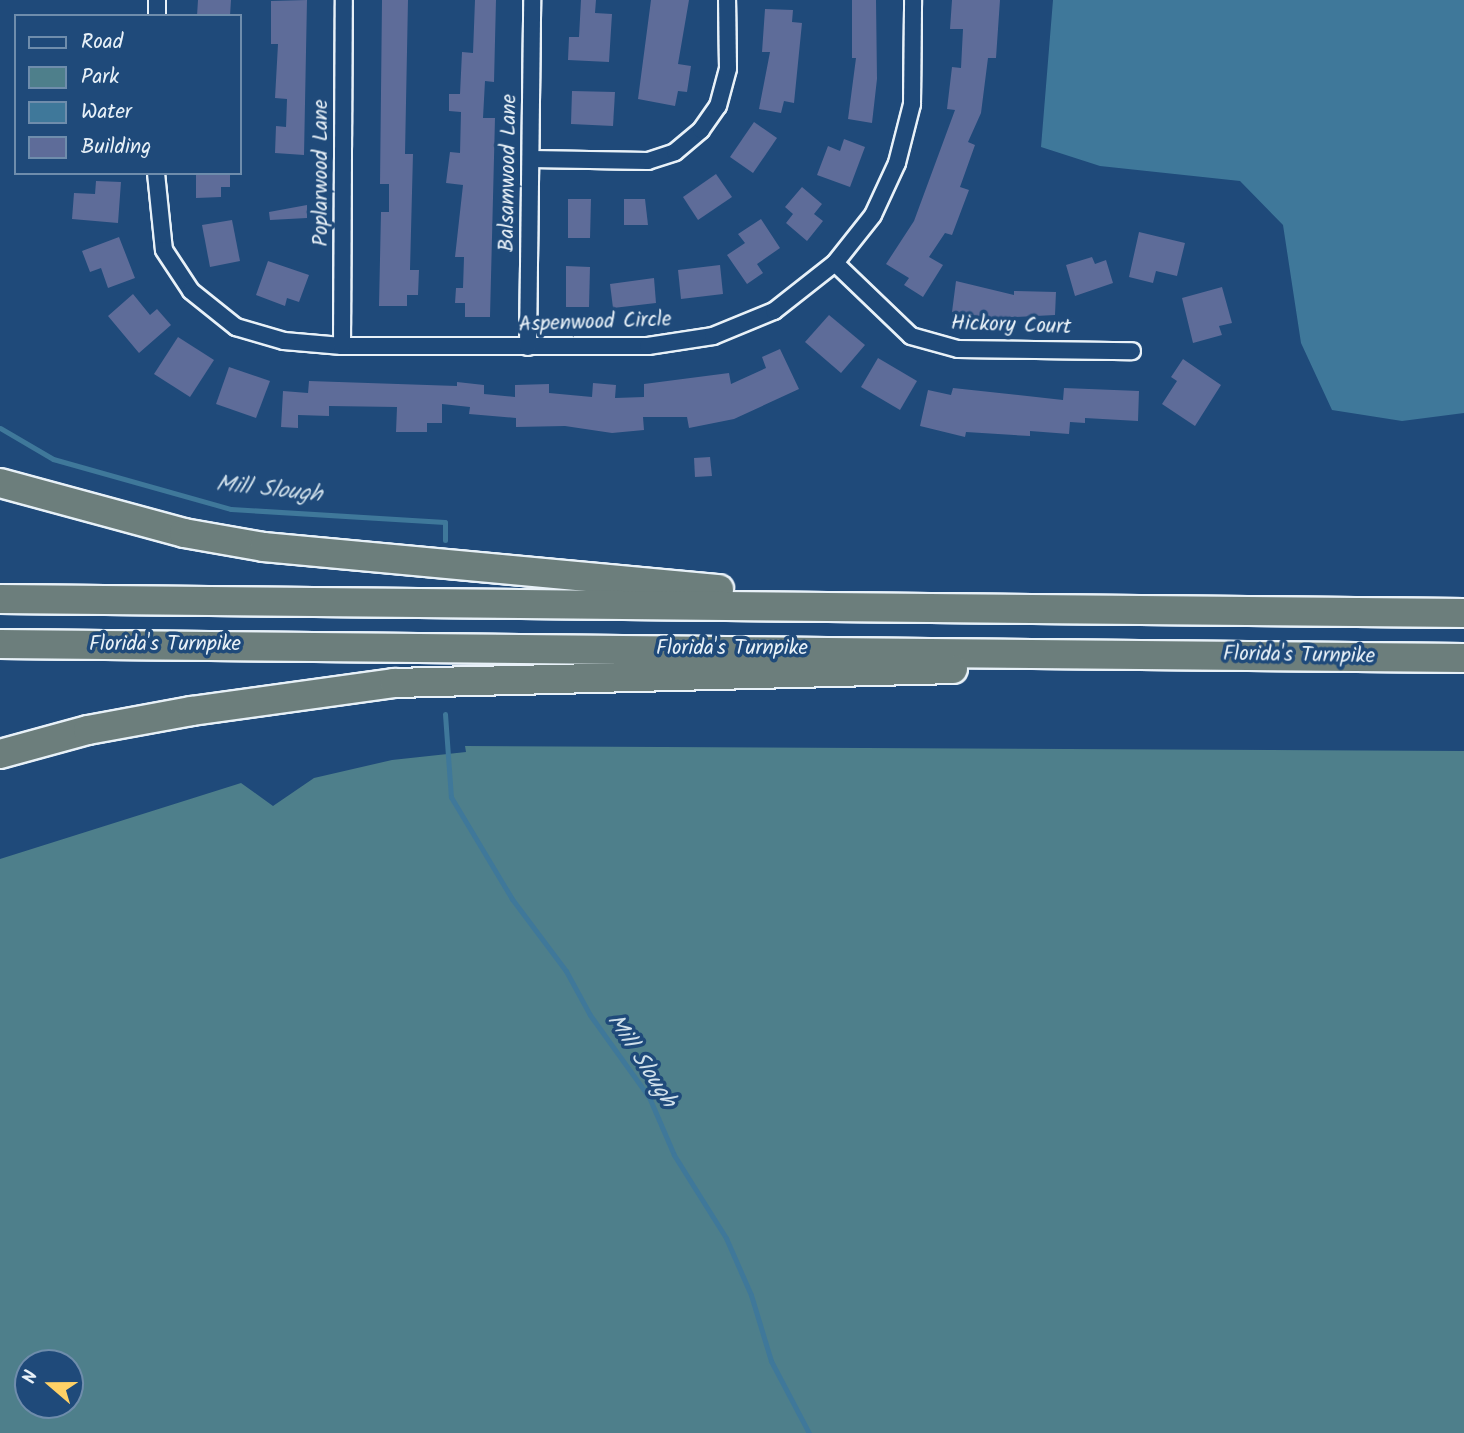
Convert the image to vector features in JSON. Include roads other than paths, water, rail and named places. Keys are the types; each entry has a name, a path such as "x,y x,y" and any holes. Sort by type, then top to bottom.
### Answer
{"highway":[{"path":"0,483 184,533 264,547 755,592 864,607"},
{"name":"Florida's Turnpike","path":"0,599 1464,613"},
{"name":"Florida's Turnpike","path":"0,644 1464,658"},
{"path":"0,754 88,730 192,711 394,683 1379,657"}],"street":[{"name":"Poplarwood Lane","path":"342,346 344,0"},
{"name":"Balsamwood Lane","path":"528,346 532,0"},
{"path":"531,159 648,161 676,152 701,131 718,107 727,68 727,0"},
{"name":"Aspenwood Circle","path":"156,175 164,250 191,291 236,327 284,341 342,346 648,346 713,336 774,311 835,262 873,215 897,163 912,104 913,0"},
{"name":"Hickory Court","path":"835,262 911,336 958,349 1132,351"}],"water":[{"path":"1053,0 1464,0 1464,413 1402,421 1332,410 1301,343 1283,225 1240,181 1100,166 1041,147"}],"waterway":[{"name":"Mill Slough","path":"0,428 53,459 231,509 445,522 445,540"},
{"name":"Mill Slough","path":"445,714 451,797 512,899 566,971 590,1015 649,1097 674,1155 726,1238 751,1295 771,1361 809,1433"}]}
